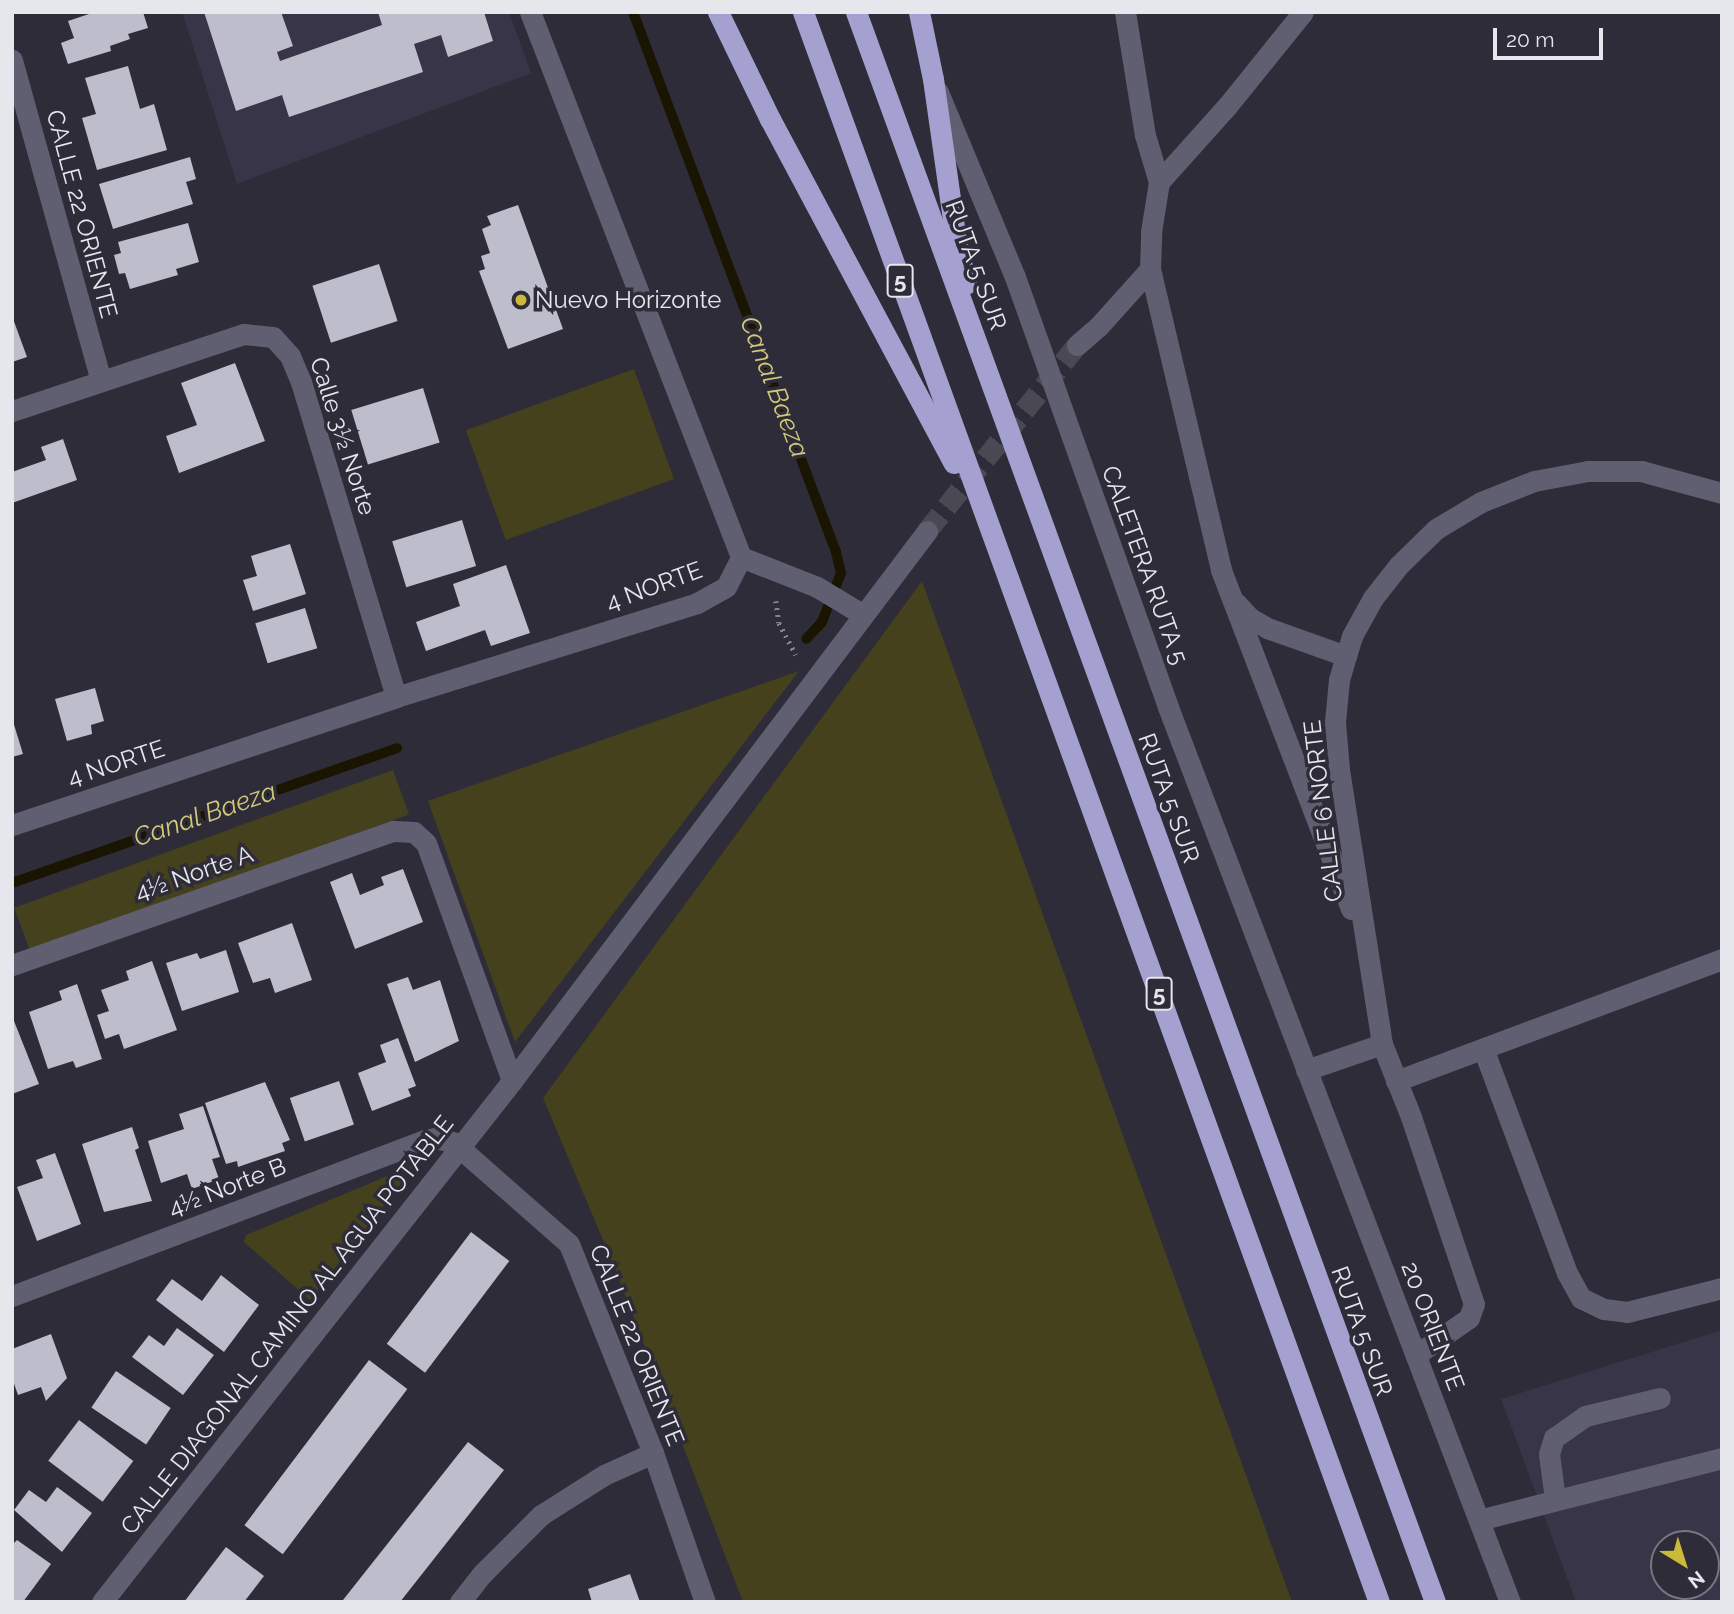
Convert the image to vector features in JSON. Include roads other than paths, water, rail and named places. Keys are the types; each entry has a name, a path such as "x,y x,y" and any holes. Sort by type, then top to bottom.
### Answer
{"highway":[{"path":"718,12 746,72 898,354 998,549"},
{"name":"5","path":"803,12 1379,1602"},
{"name":"RUTA 5 SUR","path":"856,12 1435,1602"},
{"path":"919,12 933,79 956,240 984,365"}],"street":[{"path":"530,12 741,557 817,587 854,609"},
{"path":"1125,12 1145,135 1159,182 1151,232 1150,269 1165,322 1221,570 1368,952"},
{"path":"1159,182 1228,105 1303,12"},
{"name":"CALLE 22 ORIENTE","path":"12,60 101,381"},
{"name":"CALETERA RUTA 5","path":"933,79 1014,277 1168,707 1241,891 1306,1070"},
{"path":"1077,345 1098,327 1150,269"},
{"name":"Calle 3½ Norte","path":"12,411 244,334 273,337 290,356 301,382 396,697"},
{"name":"CALLE 6 NORTE","path":"1416,1355 1469,1318 1474,1304 1382,1044 1339,769 1335,722 1339,680 1346,656 1373,598 1399,565 1436,529 1481,502 1534,481 1588,471 1641,471 1722,493"},
{"name":"CALLE DIAGONAL CAMINO AL AGUA POTABLE","path":"102,1602 512,1081 854,609 927,531"},
{"name":"4 NORTE","path":"12,825 396,697 697,603 726,587 741,557"},
{"path":"1232,599 1251,618 1267,628 1346,656"},
{"name":"4½ Norte A","path":"12,965 393,831 414,832 426,843 512,1081"},
{"path":"1396,1081 1484,1051 1722,959"},
{"path":"1306,1070 1382,1044"},
{"path":"1484,1051 1567,1273 1581,1298 1604,1309 1626,1312 1722,1288"},
{"name":"20 ORIENTE","path":"1306,1070 1510,1602"},
{"name":"4½ Norte B","path":"12,1296 425,1140 446,1139 460,1148"},
{"name":"CALLE 22 ORIENTE","path":"460,1148 569,1244 653,1453 705,1602"},
{"path":"1555,1499 1549,1454 1555,1438 1585,1416 1660,1398"},
{"path":"460,1602 483,1573 541,1516 604,1475 653,1453"},
{"path":"1479,1520 1722,1458"}],"waterway":[{"name":"Canal Baeza","path":"633,12 836,552 841,573 822,622 806,639"},
{"name":"Canal Baeza","path":"12,883 397,748"}],"tunnel":[{"path":"927,531 1077,345"}],"place":[{"name":"Nuevo Horizonte","path":"521,300"}]}
